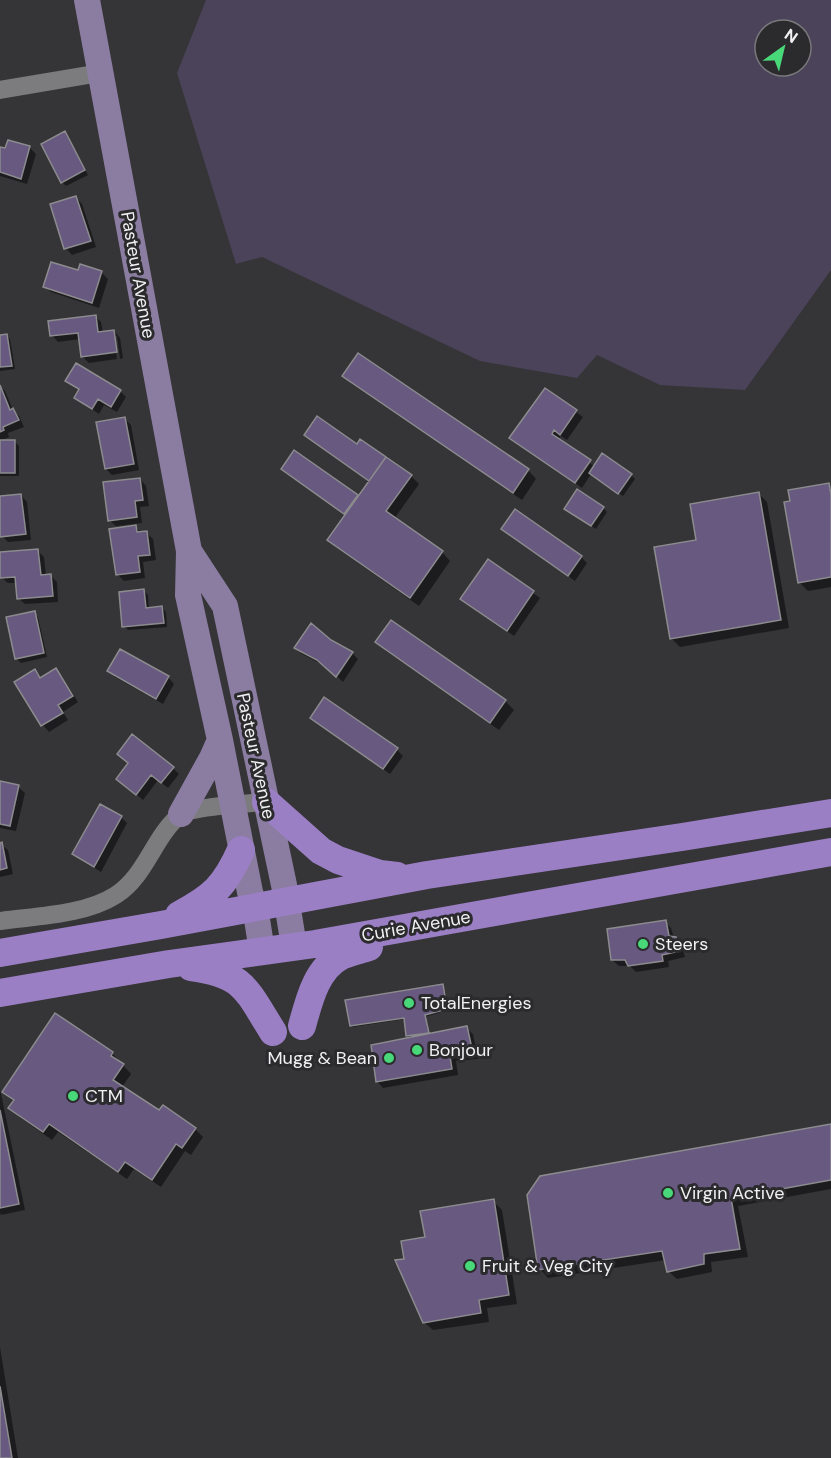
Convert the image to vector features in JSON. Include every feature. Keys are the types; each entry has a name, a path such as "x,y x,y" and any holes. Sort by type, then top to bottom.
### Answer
{"main road":[{"path":"266,802 311,843 338,860 380,874 427,875"},
{"path":"0,953 427,875 831,813"},
{"path":"161,925 194,907 222,884 232,870 241,850"},
{"name":"Curie Avenue","path":"0,993 170,964 315,944 831,852"},
{"path":"302,1026 310,997 320,977 335,960 348,953 409,937 465,917"},
{"path":"170,964 214,970 229,976 251,996 273,1032"}],"street":[{"name":"Pasteur Avenue","path":"87,0 189,551 188,595 255,907 262,951"},
{"path":"0,90 100,73"},
{"name":"Pasteur Avenue","path":"189,551 225,606 284,885 294,946"},
{"path":"0,921 86,908 108,900 132,881 181,814 220,740"},
{"path":"181,814 232,804 266,802"}],"shaded area":[{"path":"206,0 831,0 831,270 745,390 660,385 597,355 577,378 480,361 262,257 236,264 177,73"}],"building":[{"path":"65,131 85,170 61,183 41,144"},
{"path":"8,140 30,146 21,179 0,172 0,147 5,148"},
{"path":"76,196 91,241 64,249 50,204"},
{"path":"51,262 78,270 80,264 102,271 92,303 43,287"},
{"path":"96,315 98,332 114,330 117,352 81,357 78,333 50,336 48,321"},
{"path":"7,334 12,366 0,367 0,335"},
{"path":"358,353 529,469 513,493 342,376"},
{"path":"76,363 121,390 111,407 98,399 92,409 74,398 79,389 65,381"},
{"path":"0,385 10,410 13,408 19,420 3,427 4,430 0,432"},
{"path":"545,388 577,410 560,435 554,430 552,434 591,460 575,483 509,438"},
{"path":"317,416 357,444 360,439 386,457 369,481 304,435"},
{"path":"125,417 134,464 105,469 96,422"},
{"path":"0,440 15,440 15,473 0,473"},
{"path":"294,450 358,495 344,514 281,469"},
{"path":"602,453 632,474 618,494 589,473"},
{"path":"386,457 412,475 386,511 443,551 410,598 327,540"},
{"path":"140,478 143,500 135,501 137,517 108,521 103,482"},
{"path":"829,483 831,577 798,583 784,502 790,501 788,490"},
{"path":"577,489 604,507 591,526 564,509"},
{"path":"759,492 781,620 670,639 654,547 696,540 690,504"},
{"path":"21,494 26,534 0,537 0,496"},
{"path":"515,509 582,556 568,576 501,529"},
{"path":"136,525 137,532 147,531 150,555 138,556 140,572 116,575 109,529"},
{"path":"38,549 41,575 51,574 53,596 17,599 15,577 0,578 0,552"},
{"path":"488,559 534,591 507,631 460,599"},
{"path":"144,589 146,608 162,606 164,623 122,627 119,592"},
{"path":"35,611 44,653 15,659 6,617"},
{"path":"391,620 506,700 490,723 375,642"},
{"path":"311,623 331,640 353,652 336,677 317,660 294,648"},
{"path":"120,649 169,676 156,699 107,671"},
{"path":"56,668 73,696 58,705 63,713 41,726 14,682 35,669 40,678"},
{"path":"324,697 398,748 383,769 310,718"},
{"path":"132,734 174,767 161,783 151,775 136,795 116,779 128,763 117,754"},
{"path":"0,781 19,785 10,826 0,824"},
{"path":"100,804 122,816 94,867 72,854"},
{"path":"2,842 7,868 0,870 0,843"},
{"name":"Steers","path":"666,920 669,936 676,937 680,951 662,955 663,961 628,966 625,960 611,960 607,929"},
{"path":"443,984 447,1009 425,1015 429,1033 406,1036 404,1018 350,1026 345,1000"},
{"name":"CTM","path":"55,1013 113,1052 111,1056 124,1064 113,1080 159,1110 163,1105 196,1128 182,1148 176,1144 152,1180 125,1162 118,1172 49,1124 43,1132 8,1108 14,1100 2,1092"},
{"path":"467,1026 473,1053 450,1056 452,1069 376,1082 371,1045"},
{"path":"0,1110 19,1204 0,1208"},
{"path":"831,1124 831,1180 731,1198 740,1249 704,1254 704,1264 667,1272 662,1251 538,1270 527,1195 540,1176"},
{"path":"494,1199 509,1295 479,1300 481,1313 423,1323 395,1260 404,1259 401,1241 425,1237 420,1211"},
{"path":"0,1386 12,1458 0,1458"}],"place":[{"name":"Steers","path":"643,944"},
{"name":"TotalEnergies","path":"409,1003"},
{"name":"Bonjour","path":"417,1050"},
{"name":"Mugg & Bean","path":"389,1058"},
{"name":"CTM","path":"73,1096"},
{"name":"Virgin Active","path":"668,1193"},
{"name":"Fruit & Veg City","path":"470,1266"}]}
